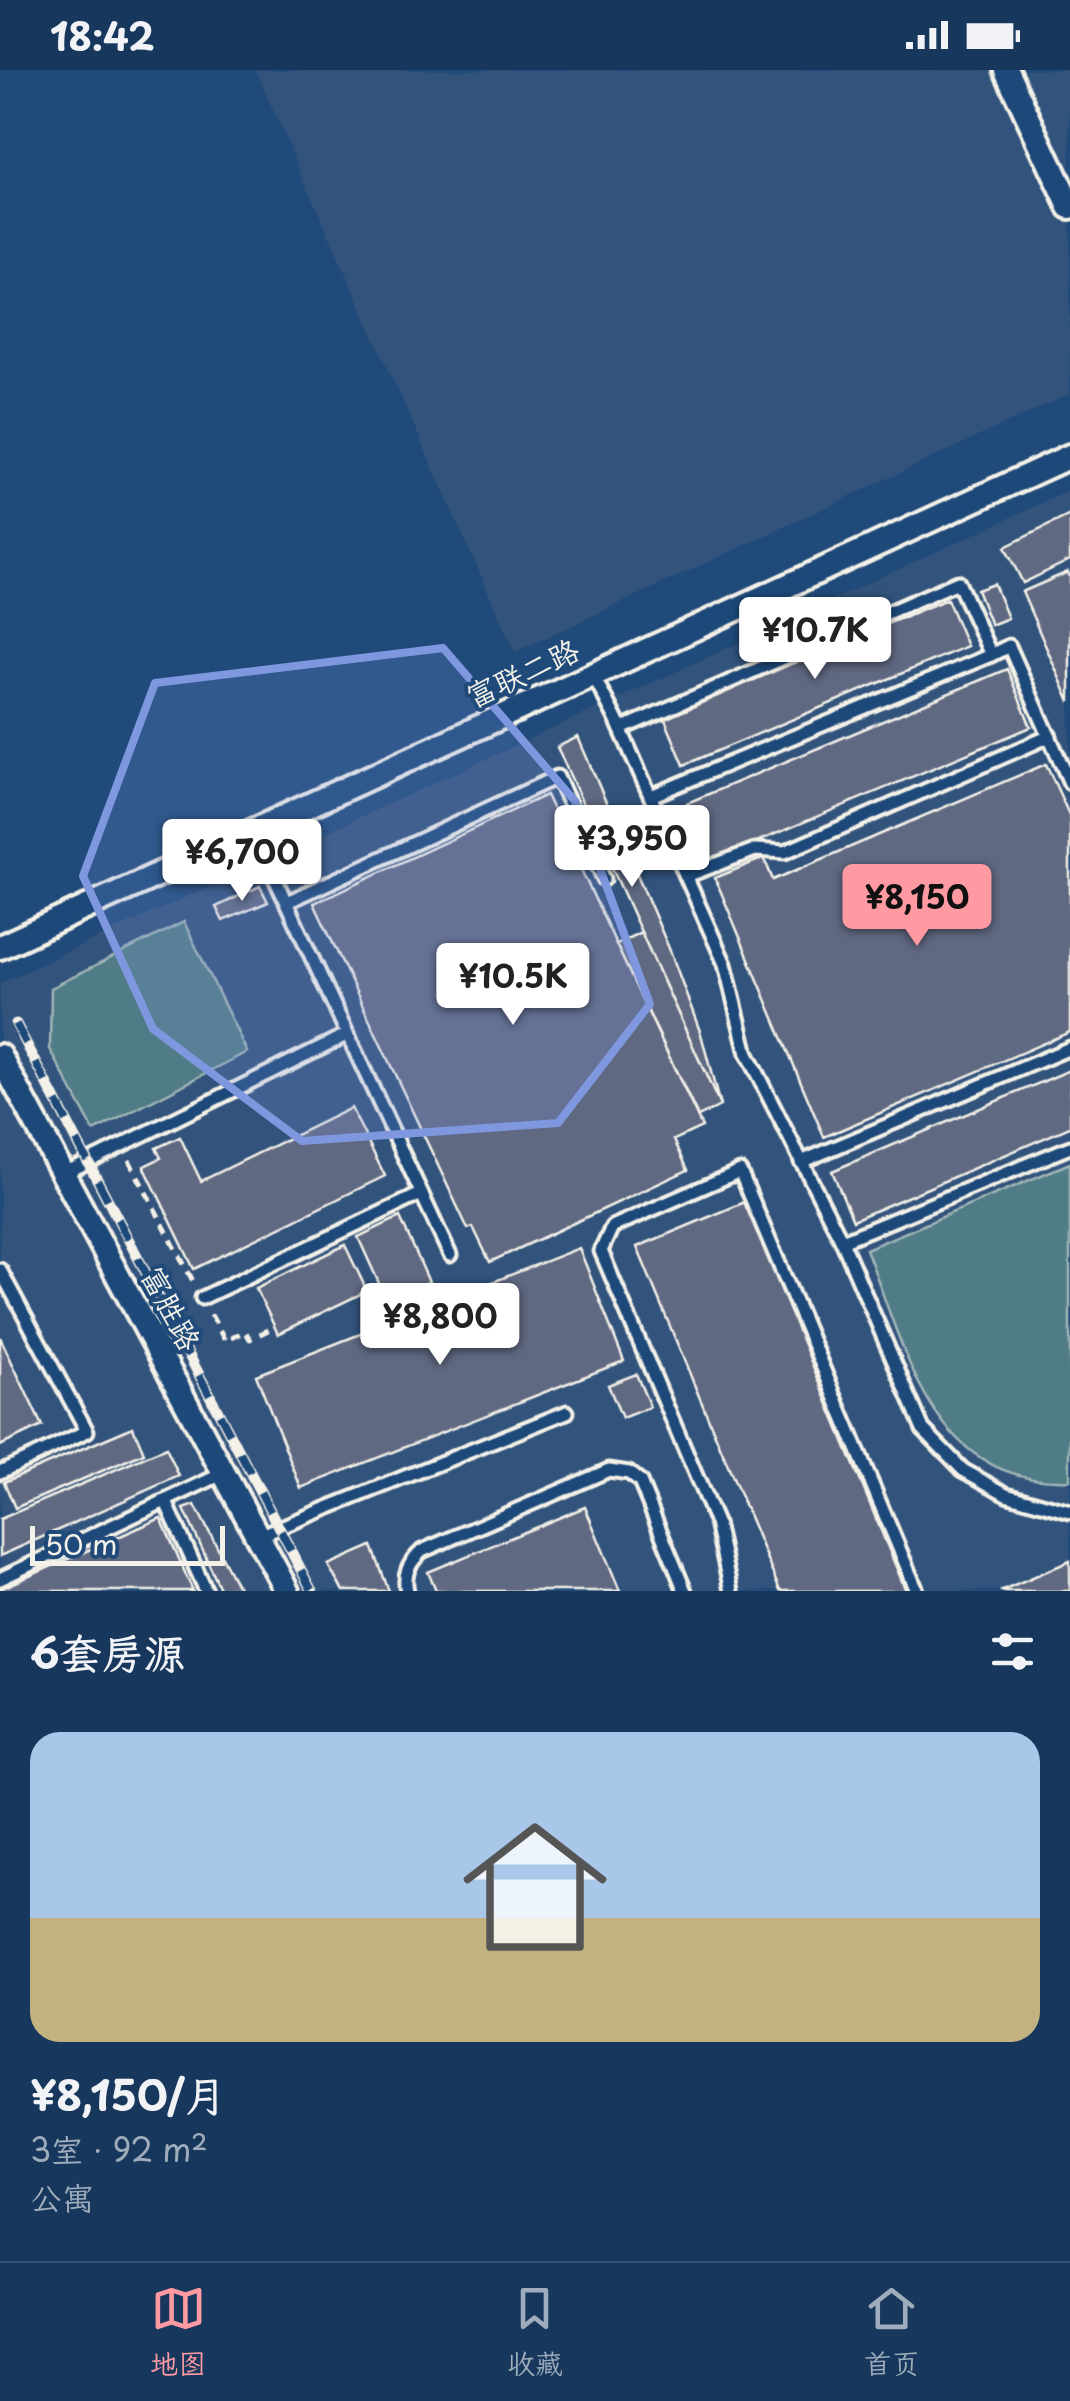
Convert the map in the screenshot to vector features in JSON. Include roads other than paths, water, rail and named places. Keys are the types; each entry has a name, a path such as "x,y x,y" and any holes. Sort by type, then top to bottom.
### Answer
{"street":[{"path":"1006,70 1070,208"},
{"name":"富联二路","path":"0,947 1070,456"},
{"name":"富胜路","path":"0,1056 288,1591"}],"lane":[{"path":"621,730 958,582 991,655"},
{"path":"651,796 1010,646 1070,783"},
{"path":"592,675 621,730 725,964 747,1054 842,1242 923,1429 963,1470 977,1478 1006,1494 1070,1512"},
{"path":"686,876 755,850 785,852 1050,736"},
{"path":"287,902 558,777 604,879"},
{"path":"252,831 450,1255"},
{"path":"64,1174 346,1035"},
{"path":"801,1162 1070,1048"},
{"path":"842,1242 1070,1147"},
{"path":"730,1591 716,1523 601,1250 612,1227 740,1172 917,1591"},
{"path":"202,1298 421,1194"},
{"path":"0,1270 87,1431 0,1472"},
{"path":"258,1536 567,1412"},
{"path":"407,1591 404,1579 411,1562 422,1551 609,1470 630,1473 640,1482 685,1591"},
{"path":"0,1579 224,1473"},
{"path":"166,1502 206,1591"}],"railway":[{"path":"16,1024 312,1591"}]}
